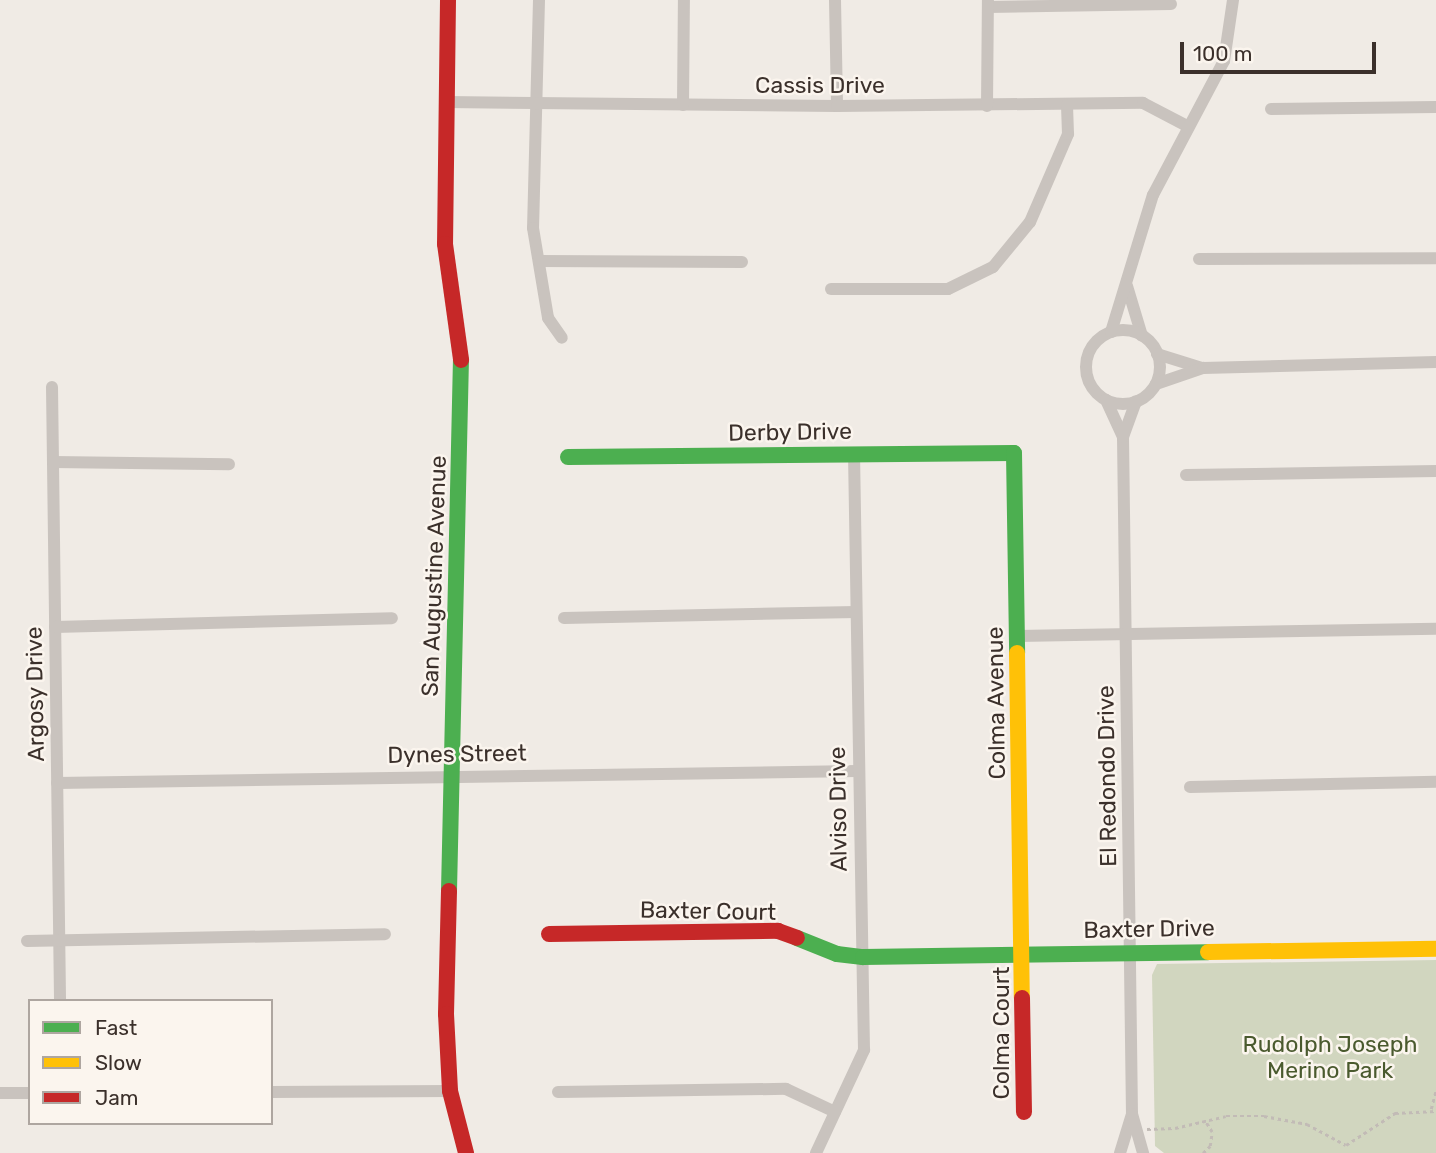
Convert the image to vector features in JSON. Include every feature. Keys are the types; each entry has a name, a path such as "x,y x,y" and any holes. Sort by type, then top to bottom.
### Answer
{"street":[{"name":"San Augustine Avenue","path":"448,0 444,244 461,344 462,384 446,1014 450,1091 466,1153"},
{"path":"538,0 533,228 548,318 562,338"},
{"path":"683,105 684,0"},
{"path":"835,0 837,106"},
{"path":"1233,0 1224,61 1187,126 1153,195 1111,332 1092,348 1086,371 1089,383 1106,400 1136,401 1156,384 1203,368 1436,362"},
{"path":"987,106 988,4 1171,4"},
{"name":"Cassis Drive","path":"446,102 837,106 1067,106 1143,103 1187,126"},
{"path":"831,289 948,289 993,267 1030,222 1068,134 1067,106"},
{"path":"1271,109 1436,107"},
{"path":"1199,259 1436,258"},
{"path":"539,261 742,262"},
{"path":"1127,286 1142,336 1157,354 1203,368"},
{"path":"1111,332 1142,336"},
{"path":"1156,384 1157,354"},
{"name":"Argosy Drive","path":"52,387 60,999"},
{"name":"El Redondo Drive","path":"1106,400 1123,437"},
{"name":"El Redondo Drive","path":"1121,1153 1132,1114 1123,437 1136,401"},
{"name":"Derby Drive","path":"568,457 1014,453"},
{"name":"Colma Avenue","path":"1014,453 1024,953"},
{"name":"Alviso Drive","path":"816,1153 864,1050 857,771 854,454"},
{"path":"53,462 229,464"},
{"path":"1186,475 1436,471"},
{"path":"564,618 856,612"},
{"path":"55,627 392,618"},
{"path":"1018,636 1436,629"},
{"name":"Dynes Street","path":"57,783 451,774 857,771"},
{"path":"1190,787 1436,782"},
{"name":"Baxter Court","path":"549,934 778,931 837,954 863,957"},
{"path":"27,941 385,934"},
{"name":"Baxter Drive","path":"863,957 1131,951 1436,949"},
{"name":"Colma Court","path":"1024,953 1024,1112"},
{"path":"558,1092 786,1089 835,1112"},
{"path":"273,1092 450,1091"},
{"path":"0,1093 28,1093"},
{"name":"El Redondo Drive","path":"1132,1114 1143,1153"}],"path":[{"path":"1431,1110 1436,1090"},
{"path":"1138,1130 1175,1129 1205,1121 1264,1116 1307,1124 1346,1145 1395,1113 1436,1111"},
{"path":"1203,1153 1210,1146 1212,1132 1205,1121"}],"green space":[{"name":"Rudolph Joseph Merino Park","path":"1436,960 1436,1153 1164,1153 1155,1146 1152,975 1157,964"}],"traffic: fast":[{"path":"449,891 461,360"},
{"path":"568,457 1014,453 1017,653"},
{"path":"797,938 837,954 863,957 1208,952"}],"traffic: slow":[{"path":"1017,653 1022,998"},
{"path":"1208,952 1436,949"}],"traffic: jam":[{"path":"448,0 445,244 461,360"},
{"path":"449,891 446,1014 450,1091 466,1153"},
{"path":"549,934 778,931 797,938"},
{"path":"1022,998 1024,1112"}]}
